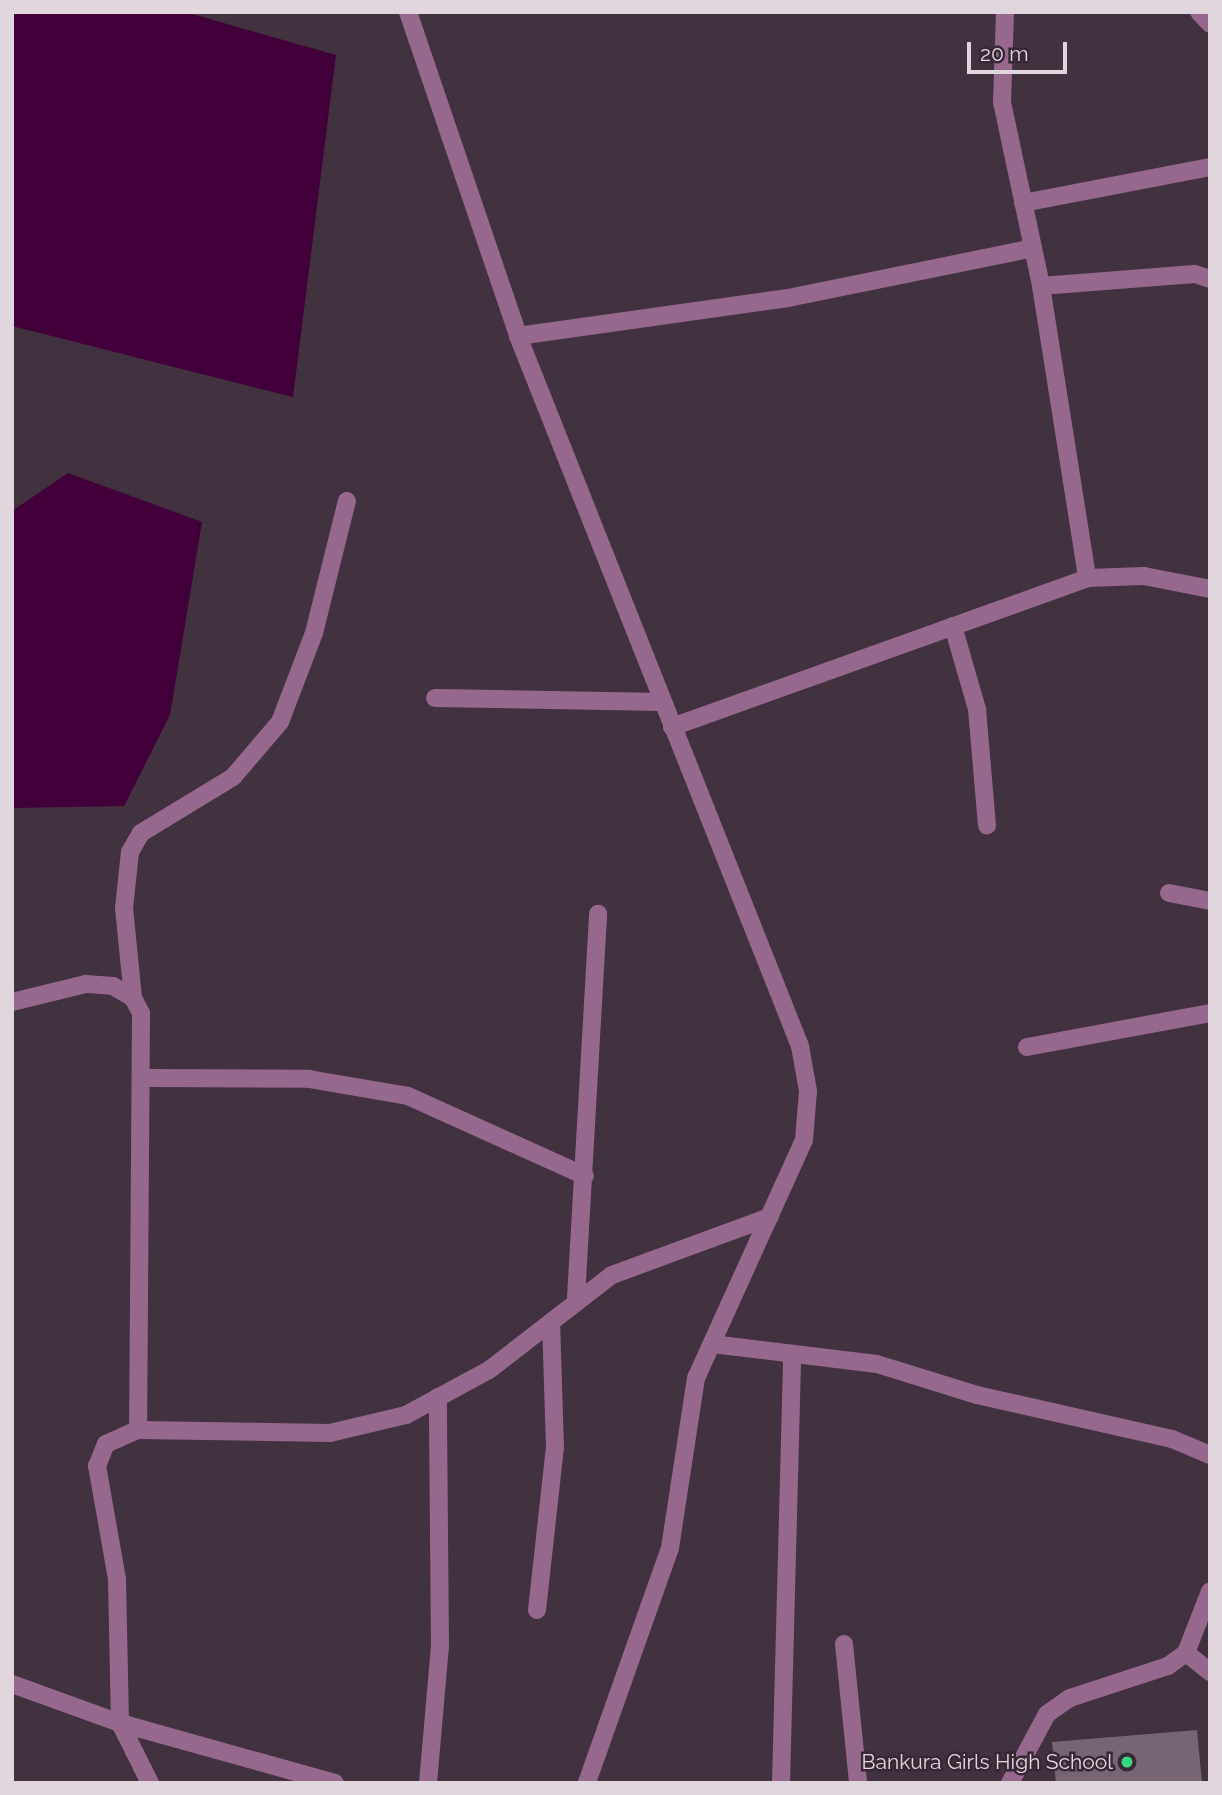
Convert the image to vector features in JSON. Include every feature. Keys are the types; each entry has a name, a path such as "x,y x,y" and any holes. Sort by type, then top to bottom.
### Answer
{"street":[{"path":"408,12 518,336 800,1046 808,1091 804,1140 696,1378 670,1548 587,1783"},
{"path":"1005,12 1002,102 1041,286 1087,578"},
{"path":"1199,12 1210,24"},
{"path":"1023,203 1210,167"},
{"path":"518,336 788,298 1033,248"},
{"path":"1041,286 1195,274 1210,279"},
{"path":"138,1430 145,1038 133,998 124,908 130,852 141,833 233,777 279,722 314,634 347,500"},
{"path":"672,727 1087,578 1144,576 1210,589"},
{"path":"953,626 976,709 987,826"},
{"path":"435,698 662,702"},
{"path":"1169,893 1210,901"},
{"path":"576,1298 598,914"},
{"path":"12,1002 86,984 113,986 133,998"},
{"path":"1027,1047 1210,1013"},
{"path":"145,1078 309,1079 397,1093 585,1176"},
{"path":"150,1783 120,1723 117,1579 97,1466 106,1444 138,1430 330,1433 406,1415 489,1370 551,1322 576,1298 612,1275 770,1217"},
{"path":"537,1610 555,1448 551,1322"},
{"path":"712,1344 877,1364 977,1395 1172,1439 1210,1455"},
{"path":"782,1783 792,1354"},
{"path":"428,1783 440,1647 438,1397"},
{"path":"1010,1783 1047,1714 1070,1698 1168,1666 1186,1653 1210,1591"},
{"path":"844,1644 858,1783"},
{"path":"1186,1653 1210,1672"},
{"path":"12,1685 120,1723 335,1783"}],"shaded area":[{"path":"12,12 185,12 336,55 293,397 12,326"},
{"path":"68,473 202,522 170,715 124,806 12,808 12,511"}],"building":[{"name":"Bankura Girls High School","path":"1197,1730 1202,1783 1056,1783 1052,1742"}],"place":[{"name":"Bankura Girls High School","path":"1127,1762"}]}
